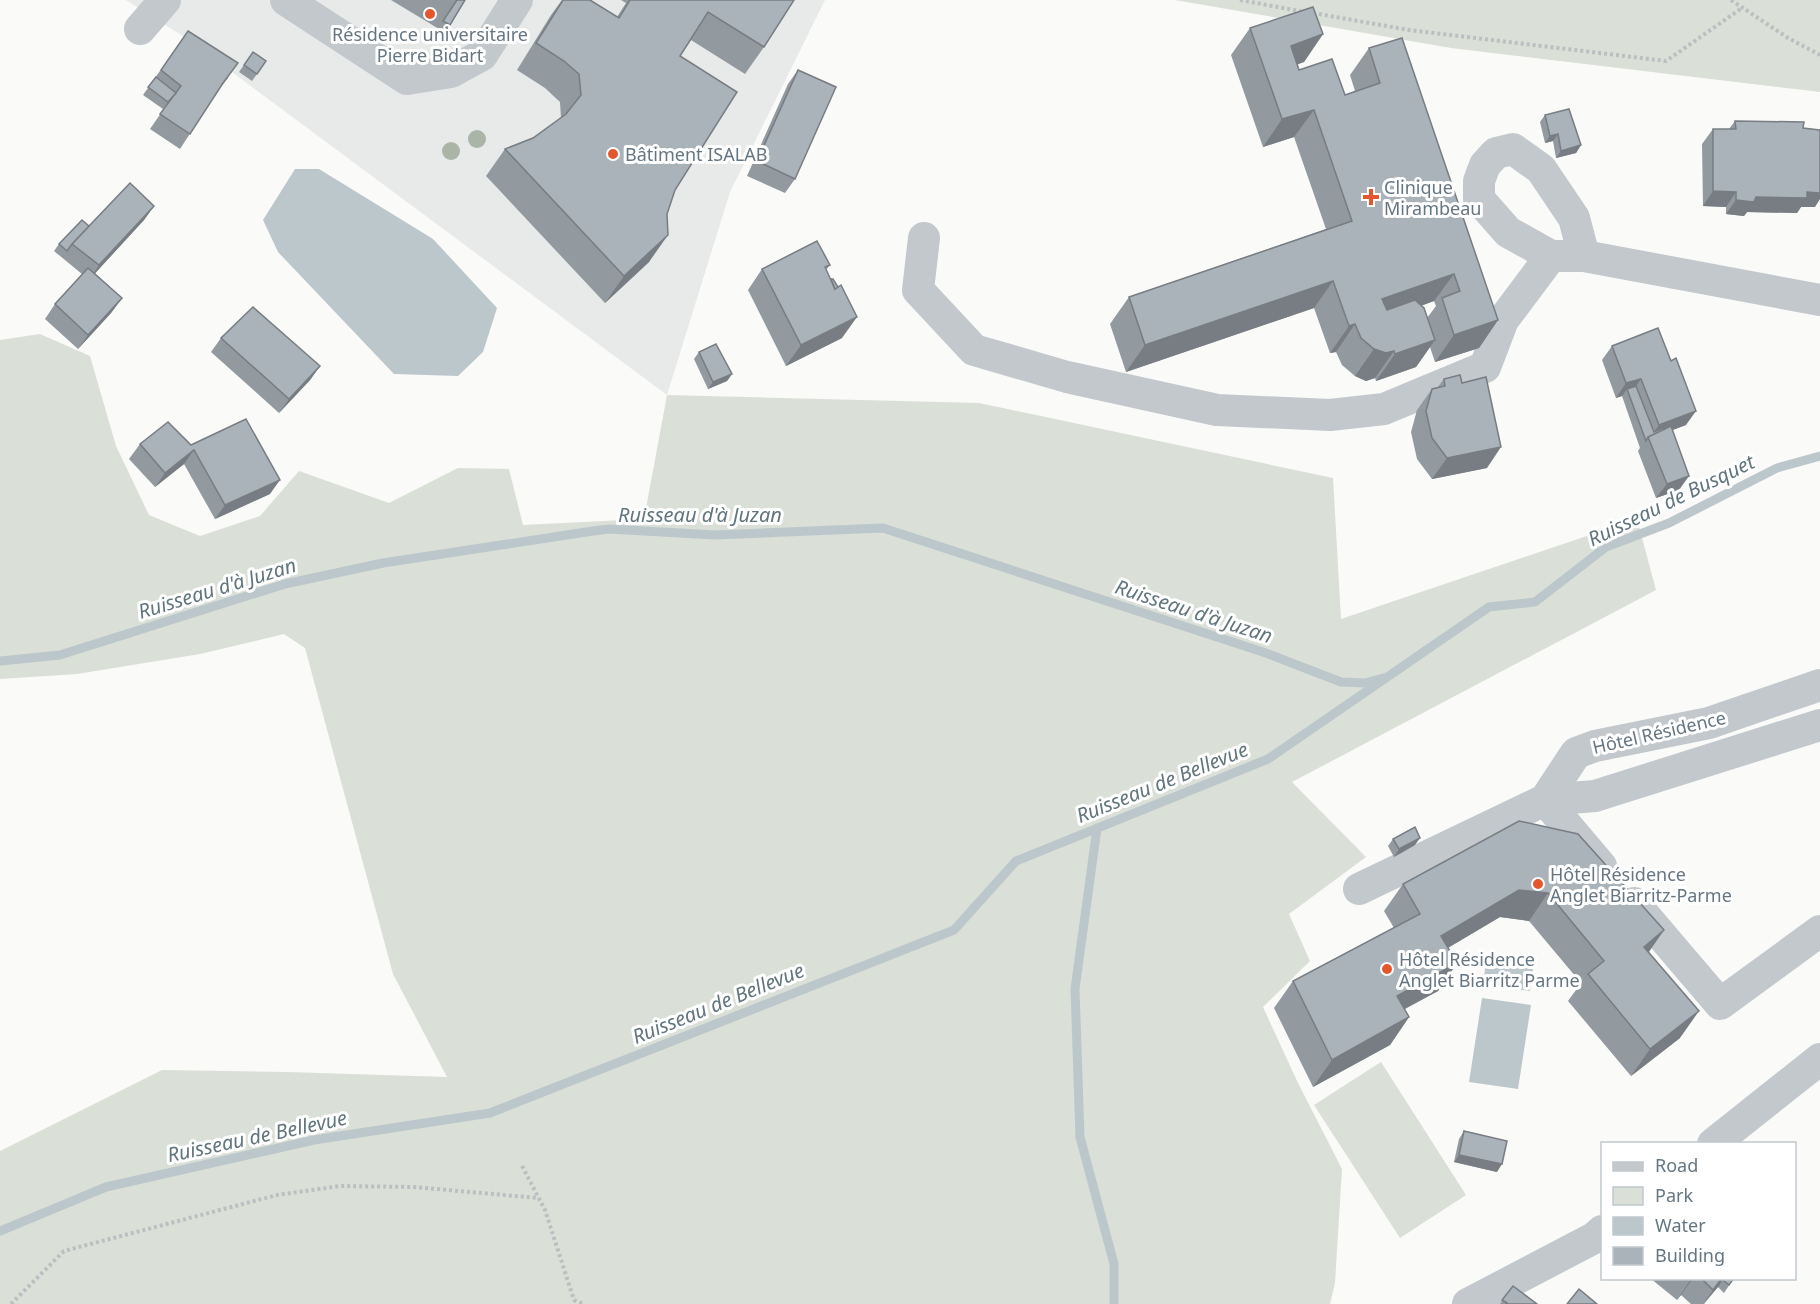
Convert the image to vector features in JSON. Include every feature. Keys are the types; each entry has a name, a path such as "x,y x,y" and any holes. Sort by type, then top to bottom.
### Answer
{"street":[{"path":"140,29 165,0"},
{"path":"286,0 407,79 451,72 482,56 517,0"},
{"path":"1584,256 1575,218 1541,169 1513,149 1496,153 1485,165 1479,181 1479,199 1508,232 1551,256 1584,256 1820,300"},
{"path":"924,238 918,290 974,350 1067,377 1217,410 1330,414 1384,409 1485,367 1503,320 1551,256"},
{"name":"Hôtel Résidence","path":"1545,800 1576,753 1604,744 1709,723 1820,685"},
{"path":"1359,889 1545,800 1595,796 1820,725"},
{"path":"1545,800 1720,1004 1820,931"},
{"path":"1714,1142 1820,1059"},
{"path":"1468,1304 1594,1238 1601,1232"}],"path":[{"path":"1240,0 1409,30 1666,61 1742,8"},
{"path":"1731,0 1788,38 1820,55"},
{"path":"522,1166 545,1210 574,1300 583,1304"},
{"path":"11,1304 64,1251 277,1195 351,1186 414,1187 538,1198"}],"shaded area":[{"path":"126,0 825,0 730,192 667,395 186,38"}],"green space":[{"path":"1175,0 1820,0 1820,92 1451,48"},
{"path":"40,334 90,356 116,446 149,515 200,536 260,516 299,471 389,503 458,468 509,469 523,525 644,519 667,395 979,403 1333,478 1341,619 1637,519 1656,590 1292,782 1366,857 1289,914 1310,961 1263,1007 1298,1083 1342,1169 1335,1283 1330,1304 0,1304 0,1151 162,1070 447,1077 393,974 305,648 284,634 200,654 77,674 0,679 0,340"},
{"path":"1381,1062 1466,1195 1400,1238 1314,1105"}],"water":[{"path":"295,169 319,169 433,239 497,308 483,352 458,376 394,374 278,252 263,220"},
{"path":"1486,962 1533,969 1530,991 1483,984"},
{"path":"1482,998 1531,1005 1518,1089 1469,1082"}],"building":[{"path":"457,0 465,0 450,25 443,21"},
{"name":"Bâtiment ISALAB","path":"563,0 590,0 619,18 630,0 794,0 764,47 708,12 680,56 737,92 675,190 667,214 668,235 624,276 505,149 533,138 566,114 581,95 579,74 536,43"},
{"name":"Clinique Mirambeau","path":"1313,7 1323,34 1291,46 1299,70 1332,59 1345,95 1380,83 1369,48 1402,38 1498,320 1454,335 1442,298 1460,291 1454,274 1382,299 1387,310 1415,300 1424,308 1435,340 1395,354 1394,351 1386,353 1374,349 1361,338 1355,324 1349,326 1333,281 1145,345 1129,297 1352,221 1314,110 1282,119 1250,28"},
{"path":"188,31 238,63 190,134 160,114 181,86 161,70"},
{"path":"253,52 266,61 257,74 244,65"},
{"path":"798,70 836,87 795,179 757,161"},
{"path":"156,77 176,93 168,102 148,87"},
{"path":"1569,109 1581,145 1561,151 1558,134 1550,136 1545,115"},
{"path":"1735,121 1804,122 1803,128 1820,130 1820,193 1807,192 1807,198 1756,197 1754,202 1736,200 1736,192 1713,191 1713,129 1736,129"},
{"path":"130,183 154,206 99,265 72,244"},
{"path":"82,220 89,226 67,251 59,244"},
{"path":"817,241 830,265 825,267 835,289 841,285 857,317 801,345 762,269"},
{"path":"88,268 122,298 88,335 55,304"},
{"path":"831,279 838,287 835,289"},
{"path":"253,307 320,366 289,399 221,338"},
{"path":"1658,328 1671,361 1676,358 1696,411 1659,425 1641,379 1626,383 1612,346"},
{"path":"716,344 732,374 713,382 699,352"},
{"path":"1460,375 1462,383 1486,377 1501,447 1447,458 1432,438 1426,411 1432,389 1445,386 1444,379"},
{"path":"1636,386 1654,432 1663,428 1664,430 1648,437 1646,441 1627,389"},
{"path":"246,419 280,480 225,505 194,450 165,473 140,444 168,422 191,445"},
{"path":"1671,426 1689,476 1667,484 1648,437"},
{"name":"Hôtel Résidence Anglet Biarritz Parme","path":"1519,821 1578,834 1664,930 1644,947 1699,1011 1650,1049 1588,974 1604,961 1548,893 1519,890 1441,936 1457,963 1397,996 1409,1017 1332,1060 1293,981 1420,914 1403,884"},
{"path":"1415,827 1420,838 1399,849 1393,839"},
{"path":"1464,1131 1507,1141 1502,1164 1459,1155"},
{"path":"1703,1280 1720,1280 1713,1290"},
{"path":"1723,1280 1733,1280 1729,1285"},
{"path":"1513,1286 1537,1304 1506,1304 1502,1300"},
{"path":"1579,1289 1597,1304 1567,1304"}],"waterway":[{"name":"Ruisseau de Bellevue","path":"0,1231 106,1187 314,1140 490,1113 954,930 1016,861 1268,759 1489,607 1535,602 1606,547 1669,523 1777,468 1820,456"},
{"name":"Ruisseau d'à Juzan","path":"0,661 60,655 285,584 383,563 593,531 609,529 715,535 883,528 1263,652 1341,682 1365,683 1383,678"},
{"path":"1097,828 1075,989 1080,1137 1114,1264 1114,1304"}],"place":[{"name":"Résidence universitaire Pierre Bidart","path":"430,14"},
{"name":"Bâtiment ISALAB","path":"613,154"},
{"name":"Clinique Mirambeau","path":"1371,197"},
{"name":"Hôtel Résidence Anglet Biarritz-Parme","path":"1538,884"},
{"name":"Hôtel Résidence Anglet Biarritz Parme","path":"1387,969"}],"water label":[{"name":"Ruisseau de Busquet","path":"1671,500"}]}
